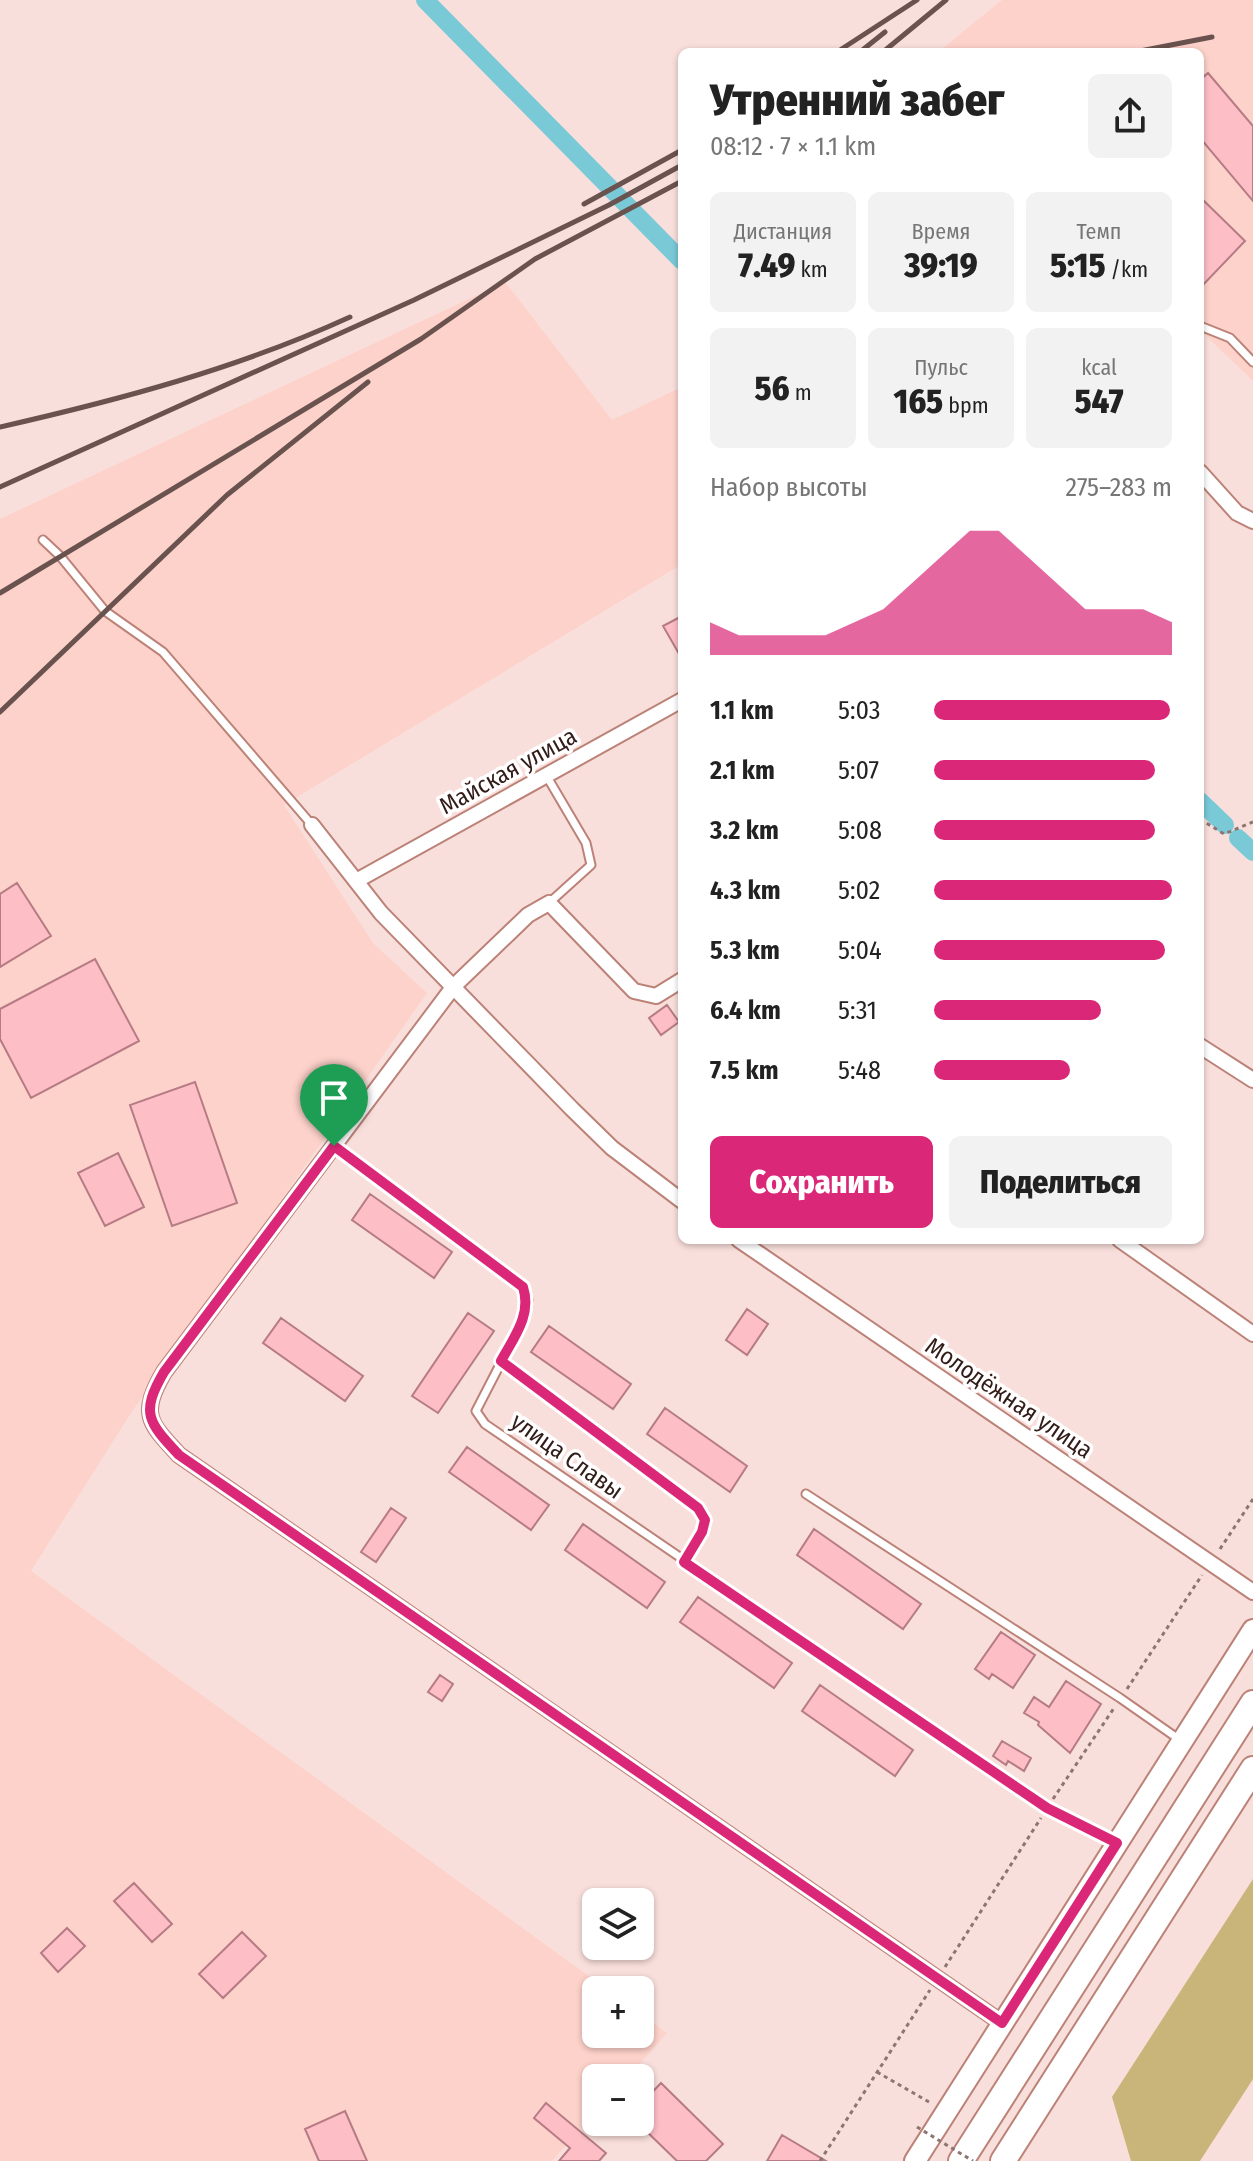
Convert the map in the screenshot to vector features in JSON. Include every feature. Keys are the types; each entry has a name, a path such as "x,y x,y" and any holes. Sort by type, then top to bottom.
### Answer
{"highway":[{"path":"961,2161 1253,1703"},
{"path":"1003,2161 1253,1769"}],"street":[{"path":"1204,476 1237,513 1253,521"},
{"name":"Майская улица","path":"356,881 678,702"},
{"path":"312,825 381,913 572,1109 612,1148 678,1198"},
{"path":"678,982 656,996 634,991 549,903 528,915 454,986 164,1372 151,1394 149,1412 159,1433 179,1455 1002,2023"},
{"path":"1204,1049 1253,1080"},
{"name":"Молодёжная улица","path":"745,1244 1253,1592"},
{"path":"1126,1244 1253,1334"},
{"path":"915,2161 1253,1630"}],"lane":[{"path":"1204,328 1230,338 1253,362"},
{"path":"43,540 105,611 163,652 312,825"},
{"path":"546,775 586,843 591,865 549,903"},
{"name":"улица Славы","path":"334,1146 523,1287 528,1300 525,1316 476,1411 485,1424 1047,1808 1117,1843"},
{"name":"улица Славы","path":"501,1361 698,1508 705,1520 702,1532 684,1562"},
{"path":"806,1494 1182,1741"}],"path":[{"path":"1204,822 1224,834 1253,822"},
{"path":"820,2161 1047,1808 1253,1499"},
{"path":"877,2072 931,2103"},
{"path":"917,2127 973,2161"}],"shaded area":[{"path":"1002,0 1253,0 1253,381 1204,334 1204,48 943,48"},
{"path":"505,282 612,420 678,389 678,566 284,805 373,943 427,993 131,1413 31,1571 589,1976 582,1976 582,2048 654,2048 639,2064 582,2064 582,2128 552,2161 0,2161 0,519"},
{"path":"1253,1879 1253,2079 1200,2161 1131,2161 1112,2097"},
{"path":"654,2023 667,2033 654,2048"}],"building":[{"path":"1208,73 1253,126 1253,201 1204,143 1204,76"},
{"path":"1204,201 1245,241 1204,284"},
{"path":"678,618 678,652 663,626"},
{"path":"17,883 51,936 0,967 0,894"},
{"path":"95,959 139,1041 31,1098 0,1039 0,1009"},
{"path":"667,1005 678,1023 661,1035 649,1018"},
{"path":"195,1082 237,1203 172,1226 130,1105"},
{"path":"118,1153 144,1207 105,1226 78,1173"},
{"path":"370,1194 452,1252 434,1278 352,1220"},
{"path":"747,1309 768,1324 747,1355 726,1340"},
{"path":"468,1313 494,1331 438,1413 412,1396"},
{"path":"281,1318 363,1376 345,1401 263,1343"},
{"path":"549,1326 631,1384 613,1409 531,1352"},
{"path":"665,1408 747,1466 730,1492 647,1434"},
{"path":"467,1447 549,1505 531,1530 449,1472"},
{"path":"391,1508 406,1518 376,1562 361,1552"},
{"path":"583,1524 665,1582 647,1608 565,1550"},
{"path":"814,1529 921,1604 903,1629 797,1555"},
{"path":"698,1597 792,1663 774,1688 680,1622"},
{"path":"1001,1632 1035,1655 1013,1688 992,1674 989,1679 975,1669"},
{"path":"440,1675 453,1684 442,1701 428,1692"},
{"path":"1066,1681 1101,1704 1070,1753 1038,1725 1039,1722 1024,1713 1034,1697 1049,1707"},
{"path":"820,1685 913,1750 895,1776 802,1711"},
{"path":"1002,1741 1031,1758 1024,1771 1008,1761 1006,1765 993,1756"},
{"path":"134,1883 172,1924 152,1942 114,1901"},
{"path":"67,1928 85,1946 58,1972 41,1953"},
{"path":"242,1932 266,1956 223,1998 199,1974"},
{"path":"661,2083 723,2144 706,2161 677,2161 651,2136 654,2136 654,2090"},
{"path":"546,2103 606,2153 599,2161 559,2161 570,2148 534,2118"},
{"path":"345,2111 367,2161 319,2161 305,2129"},
{"path":"782,2135 826,2161 767,2161"}],"waterway":[{"path":"425,0 678,257"},
{"path":"1204,805 1225,825"},
{"path":"1238,838 1253,852"}],"railway":[{"path":"843,48 917,0"},
{"path":"888,48 946,0"},
{"path":"865,48 885,32"},
{"path":"1156,48 1212,37"},
{"path":"584,204 678,152"},
{"path":"0,487 414,300 609,205 678,167"},
{"path":"0,593 421,339 535,259 678,183"},
{"path":"0,427 178,381 265,352 350,317"},
{"path":"0,712 227,495 368,382"}],"route":[{"path":"334,1146 523,1287 528,1300 525,1316 501,1361 698,1508 705,1520 702,1532 684,1562 1047,1808 1117,1843 1002,2023 179,1455 159,1433 149,1412 151,1394 164,1372 334,1146"}]}
